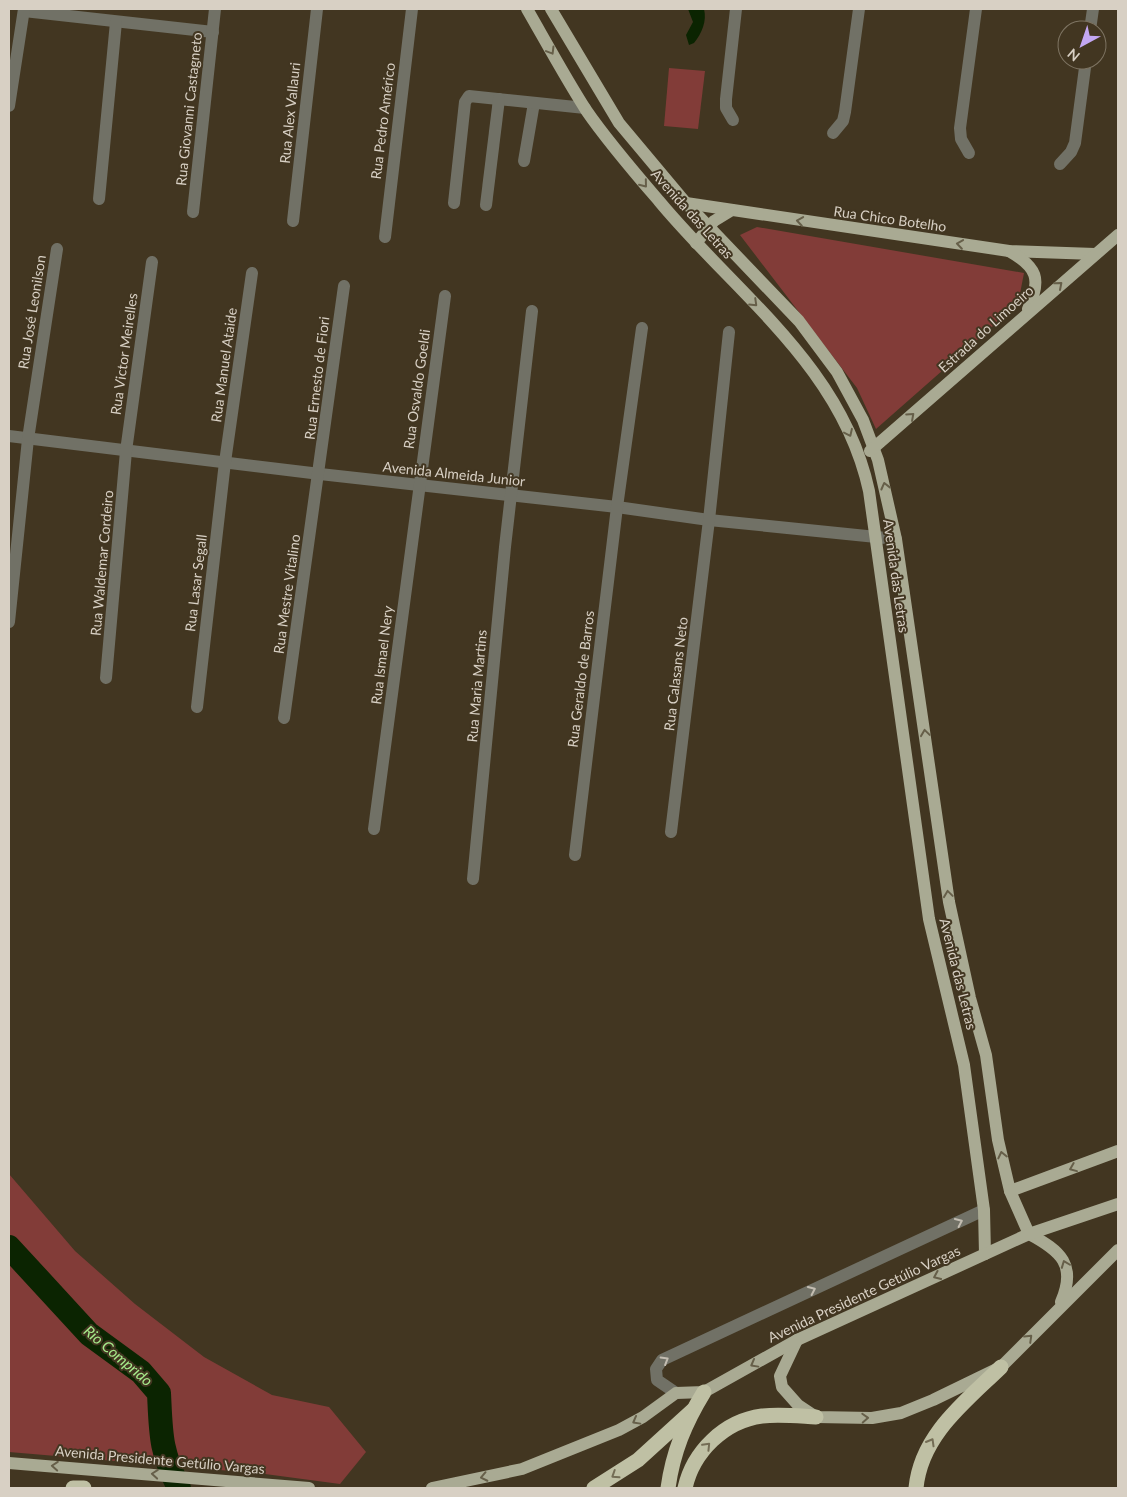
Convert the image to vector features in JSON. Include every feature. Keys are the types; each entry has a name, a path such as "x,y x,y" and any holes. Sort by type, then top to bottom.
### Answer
{"highway":[{"path":"916,1488 917,1475 925,1452 936,1433 1001,1367"},
{"path":"668,1488 678,1443 693,1410 704,1392"},
{"path":"594,1488 638,1460 693,1410"},
{"path":"685,1488 688,1474 696,1459 712,1442 732,1427 760,1416 816,1418"},
{"path":"73,1488 84,1488"}],"main road":[{"name":"Avenida das Letras","path":"526,9 585,108 654,196 696,243 799,350 835,404 859,457 869,491 929,919 964,1065 984,1210 985,1254"},
{"name":"Avenida das Letras","path":"551,9 619,123 686,204 812,337 848,390 875,449 896,539 949,902 970,998 986,1055 998,1140 1010,1191 1029,1234"},
{"name":"Rua Chico Botelho","path":"686,204 1009,251 1094,254"},
{"path":"696,243 718,218 732,210"},
{"name":"Estrada do Limoeiro","path":"859,457 875,449 1025,314 1118,234"},
{"path":"1009,251 1029,264 1036,278 1034,296 1025,314"},
{"path":"1010,1191 1118,1150"},
{"name":"Avenida Presidente Getúlio Vargas","path":"676,1393 704,1392 797,1340 1029,1234 1118,1204"},
{"path":"1029,1234 1057,1252 1064,1263 1069,1279 1058,1309"},
{"path":"797,1340 782,1368 780,1376 782,1387 798,1405 816,1418 872,1418 900,1413 933,1400 1001,1367 1118,1250"},
{"path":"432,1488 522,1469 619,1430 643,1417 676,1393"},
{"name":"Avenida Presidente Getúlio Vargas","path":"9,1463 308,1488"}],"street":[{"name":"Rua Giovanni Castagneto","path":"193,212 216,9"},
{"name":"Rua Alex Vallauri","path":"293,221 317,9"},
{"name":"Rua Pedro Américo","path":"385,237 412,9"},
{"path":"733,120 726,108 726,98 736,9"},
{"path":"833,133 843,121 846,112 859,9"},
{"path":"968,153 961,139 960,128 976,9"},
{"path":"9,106 24,10 213,32"},
{"path":"99,199 116,22"},
{"path":"1060,164 1071,152 1075,144 1085,70"},
{"path":"454,203 465,102 473,95 585,108"},
{"path":"486,205 499,99"},
{"path":"524,161 534,103"},
{"name":"Rua José Leonilson","path":"9,622 28,439 57,250"},
{"name":"Rua Victor Meirelles","path":"126,451 152,262"},
{"name":"Rua Manuel Ataide","path":"225,462 252,273"},
{"name":"Rua Ernesto de Fiori","path":"320,474 344,286"},
{"name":"Rua Osvaldo Goeldi","path":"419,486 445,296"},
{"name":"Rua Maria Martins","path":"474,879 505,547 532,311"},
{"name":"Rua Geraldo de Barros","path":"575,855 617,507 642,328"},
{"name":"Rua Calasans Neto","path":"672,832 729,332"},
{"name":"Avenida Almeida Junior","path":"9,436 419,486 617,507 709,520 876,539 896,539"},
{"name":"Rua Waldemar Cordeiro","path":"106,678 126,451"},
{"name":"Rua Lasar Segall","path":"197,707 225,462"},
{"name":"Rua Mestre Vitalino","path":"284,718 320,474"},
{"name":"Rua Ismael Nery","path":"374,829 419,486"},
{"path":"676,1393 657,1380 656,1369 662,1360 984,1210"}],"shaded area":[{"path":"688,9 704,9 705,13 699,35 694,43 689,45 686,35 693,22"},
{"path":"669,68 705,71 698,129 664,126"},
{"path":"757,227 1024,273 1018,304 876,429 857,388 740,235"},
{"path":"9,1174 75,1251 135,1304 204,1357 272,1395 329,1407 366,1452 340,1484 265,1474 175,1466 167,1463 162,1465 9,1452"}],"waterway":[{"name":"Rio Comprido","path":"9,1247 89,1334 141,1372 159,1393 160,1420 165,1452 179,1488"}]}
